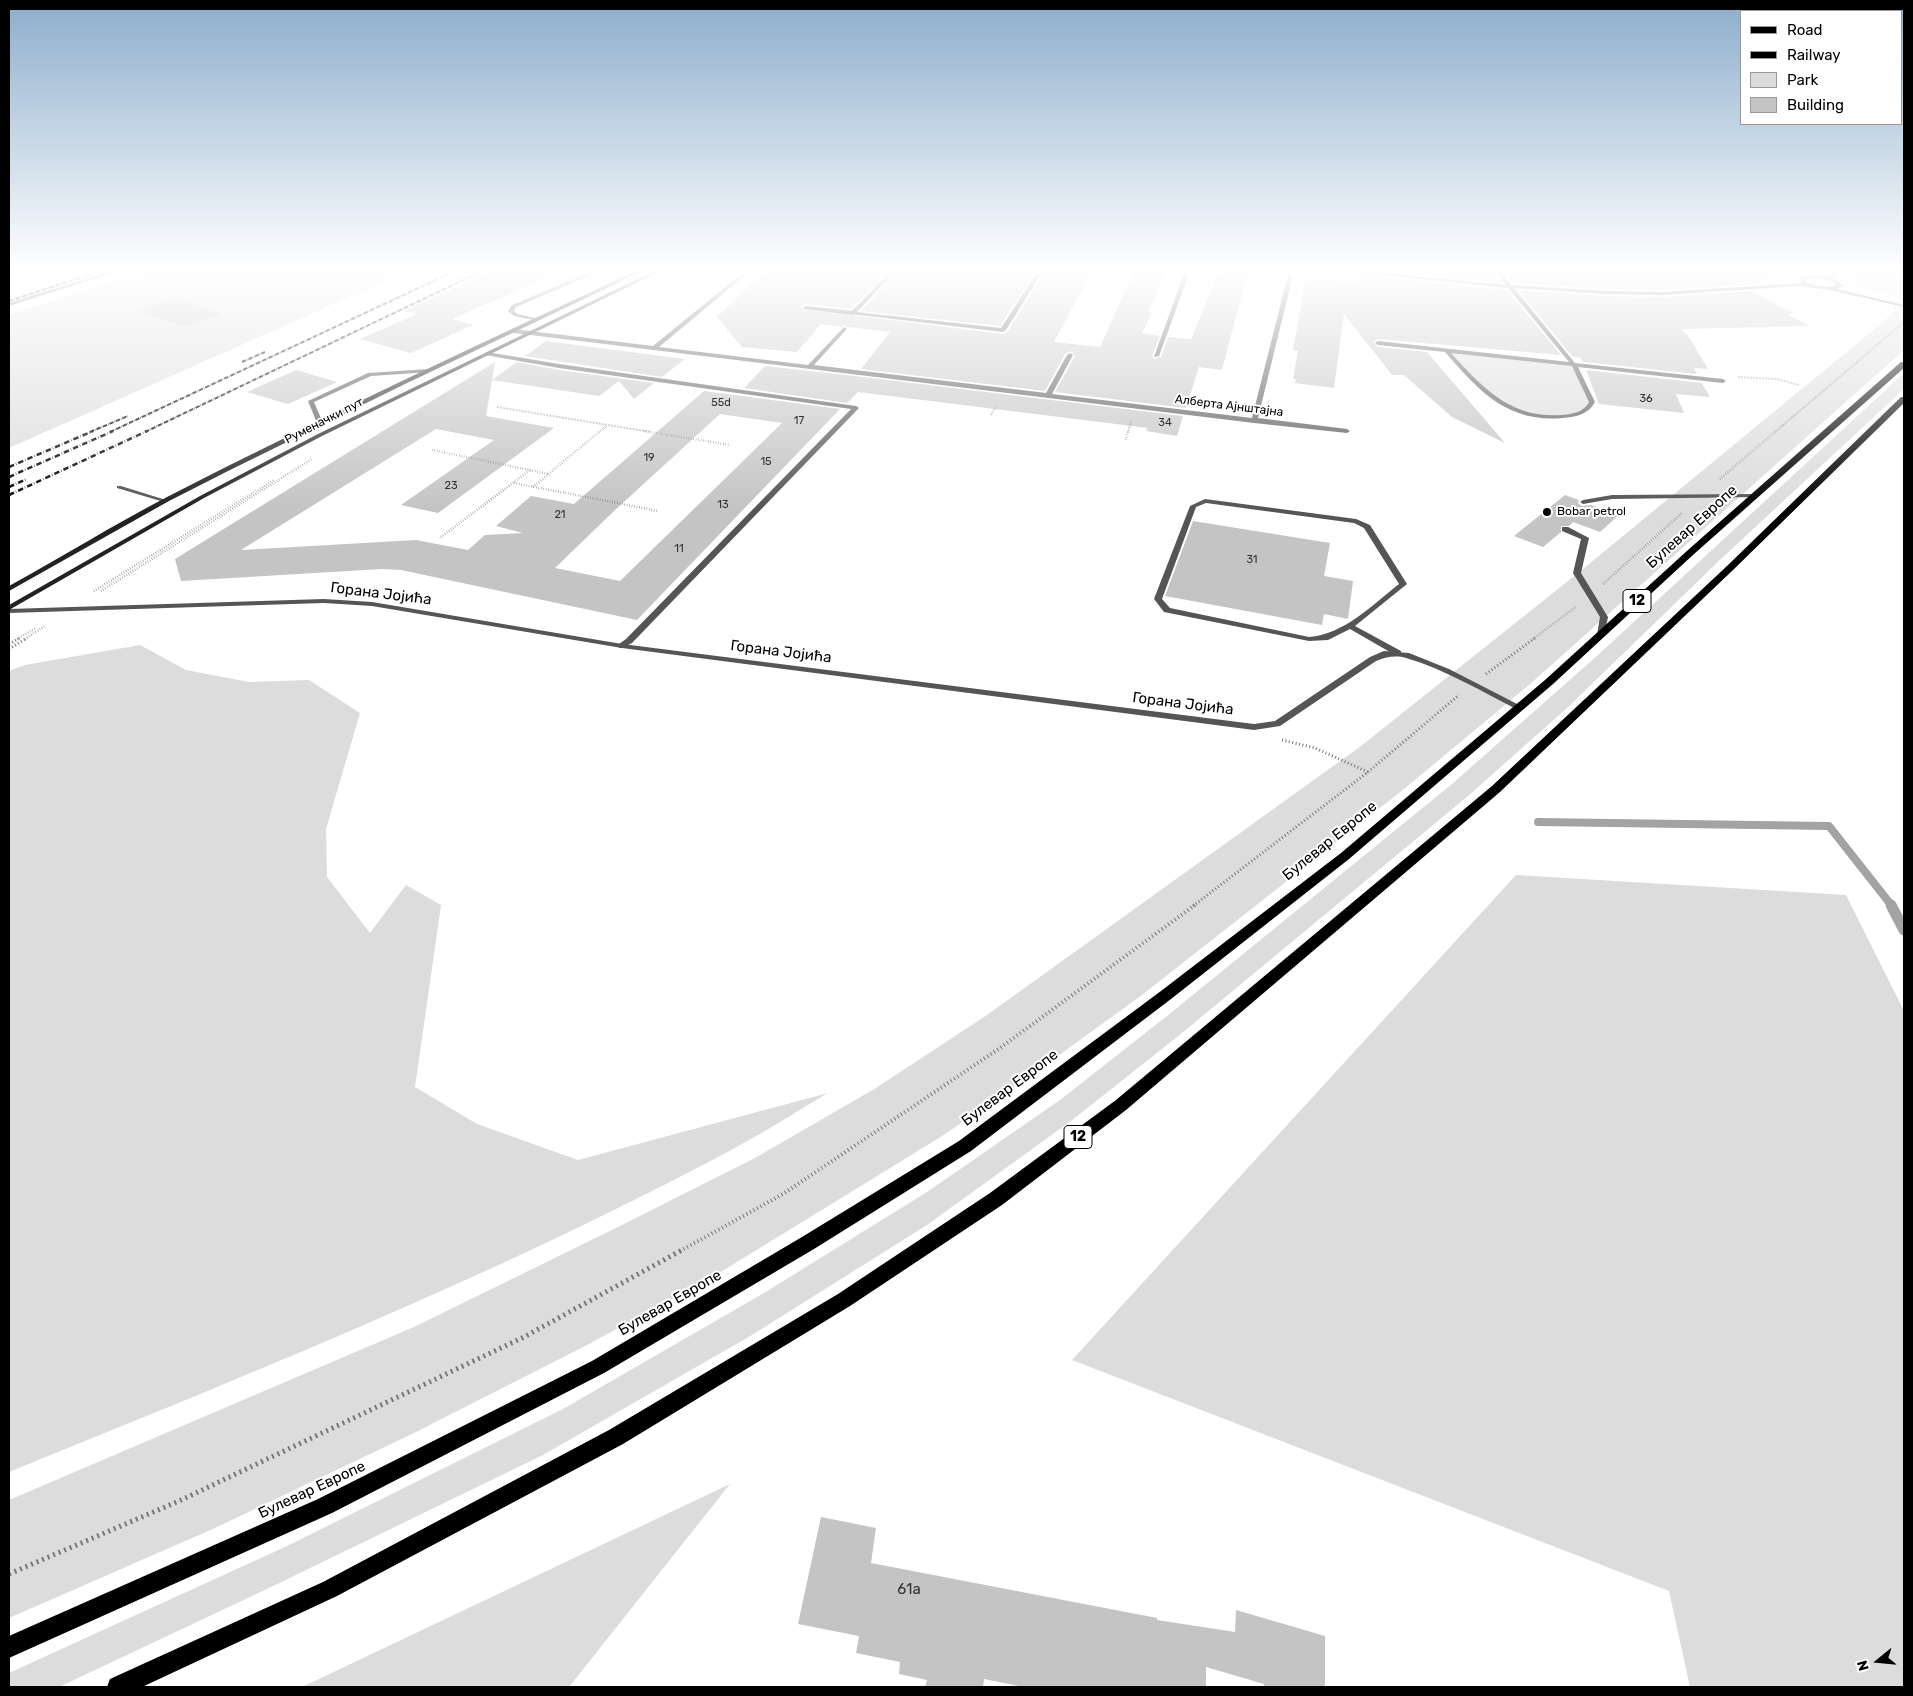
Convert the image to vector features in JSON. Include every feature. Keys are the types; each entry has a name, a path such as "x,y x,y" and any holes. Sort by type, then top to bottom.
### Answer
{"main road":[{"name":"Руменачки пут","path":"9,589 166,501 320,423 473,350"},
{"name":"Руменачки пут","path":"9,610 202,497 320,435 494,350"},
{"name":"Булевар Европе","path":"9,1647 326,1506 598,1367 808,1243 965,1146 1166,995 1345,856 1601,635 1904,364"},
{"name":"12","path":"118,1687 330,1589 616,1437 844,1300 996,1199 1121,1105 1496,790 1904,400"}],"street":[{"name":"Алберта Ајнштајна","path":"679,350 1347,432"},
{"path":"809,367 825,350"},
{"path":"1156,356 1158,350"},
{"path":"1254,421 1272,350"},
{"path":"1446,350 1493,400 1513,410 1540,416 1574,415 1589,408 1592,402 1574,364 1562,350"},
{"path":"1447,350 1723,381"},
{"path":"486,354 856,408 636,634 622,646"},
{"path":"1048,396 1070,355"},
{"path":"320,423 311,401 370,374 428,371"},
{"path":"119,487 166,501"},
{"path":"1583,502 1612,497 1755,496"},
{"path":"1205,501 1356,521 1367,528 1403,584 1350,626 1325,638 1309,639 1167,610 1158,599 1194,506 1205,501"},
{"path":"1565,530 1585,538 1577,573 1604,617 1601,635"},
{"name":"Горана Јојића","path":"9,610 324,601 372,604 622,646 1254,727 1277,724 1373,659 1384,654 1398,653"},
{"path":"1350,626 1398,653 1446,671 1519,706"}],"path":[{"path":"9,1574 179,1501 524,1337 783,1194 1000,1048 1208,895 1368,772 1472,683 1592,595 1701,496 1871,350"},
{"path":"1723,381 1730,376 1777,379 1799,385"},
{"path":"497,407 730,445"},
{"path":"533,487 607,425"},
{"path":"432,450 549,474"},
{"path":"9,649 70,608 317,453"},
{"path":"9,644 312,460"},
{"path":"441,537 530,470"},
{"path":"514,483 658,511"}],"green space":[{"path":"9,350 230,350 9,448"},
{"path":"1446,350 1574,365 1591,405 1574,415 1565,417 1531,414 1508,407 1491,399 1473,382"},
{"path":"1849,350 1904,350 1529,685 1404,789 1142,995 1022,1082 939,1138 724,1270 589,1344 412,1434 215,1528 9,1618 9,1500 414,1327 755,1158 876,1088 987,1015 1361,746 1578,573"},
{"path":"1904,373 1904,389 1722,558 1567,708 1468,796 1182,1033 1071,1121 927,1225 752,1335 543,1455 59,1687 9,1687 9,1673 287,1546 563,1409 764,1293 927,1192 1060,1100 1167,1016 1452,784 1598,655"},
{"path":"140,645 186,670 249,682 309,680 360,713 326,829 327,877 370,933 406,885 441,905 415,1087 477,1124 578,1160 828,1093 732,1150 544,1244 278,1362 9,1472 9,671 25,665"},
{"path":"1516,875 1846,895 1904,1011 1904,1687 1690,1687 1669,1591 1072,1360"},
{"path":"730,1484 569,1687 302,1687"}],"building":[{"path":"401,350 417,350 411,353"},
{"path":"533,350 617,350 685,359 662,377 525,356"},
{"path":"777,350 799,350 797,352"},
{"path":"876,350 1154,350 1152,356 1154,359 1161,357 1163,350 1227,350 1222,370 1199,367 1186,408 1055,392 1075,356 1071,351 1065,354 1045,391 861,369"},
{"path":"1294,350 1339,350 1334,388 1295,383 1296,379 1293,379 1298,351"},
{"path":"1372,350 1427,352 1505,443 1452,417 1404,375 1392,375"},
{"path":"1505,350 1557,350 1561,355"},
{"path":"1567,350 1697,350 1708,369 1694,368 1697,374 1583,362 1581,358 1572,356"},
{"path":"495,362 486,416 554,428 438,513 401,505 494,440 436,429 241,550 416,540 468,550 485,535 523,533 496,526 531,496 574,504 704,391 840,409 637,620 401,570 382,569 181,581 175,559","holes":["720,414 782,423 620,581 555,568"]},
{"path":"517,362 559,370 654,383 634,399 619,381 599,396 492,380"},
{"path":"765,366 1183,416 1177,436 1146,431 1148,428 858,392 847,403 744,388"},
{"path":"296,370 337,382 288,404 247,392"},
{"path":"1586,370 1702,383 1710,397 1676,394 1684,413 1599,404"},
{"path":"1565,495 1579,500 1578,503 1582,506 1591,505 1619,515 1600,532 1573,522 1569,526 1561,526 1561,532 1543,547 1514,536"},
{"path":"1193,521 1330,543 1324,576 1353,581 1348,619 1324,614 1322,625 1165,596"},
{"path":"821,1517 876,1528 871,1563 1157,1618 1157,1620 1235,1632 1236,1610 1325,1636 1325,1687 1264,1687 1264,1684 1206,1667 1206,1687 1024,1687 984,1679 983,1687 925,1687 927,1680 899,1674 900,1662 856,1653 859,1636 798,1624"}],"waterway":[{"path":"1538,822 1829,826 1892,906"},
{"path":"1891,905 1904,930"}],"railway":[{"path":"110,432 285,350"},
{"path":"145,432 316,350"},
{"path":"242,362 265,352"},
{"path":"90,432 128,416"},
{"path":"9,467 93,431"},
{"path":"9,477 113,431"},
{"path":"9,495 147,431"},
{"path":"9,487 27,479"}],"place":[{"name":"Bobar petrol","path":"1547,512"}]}
